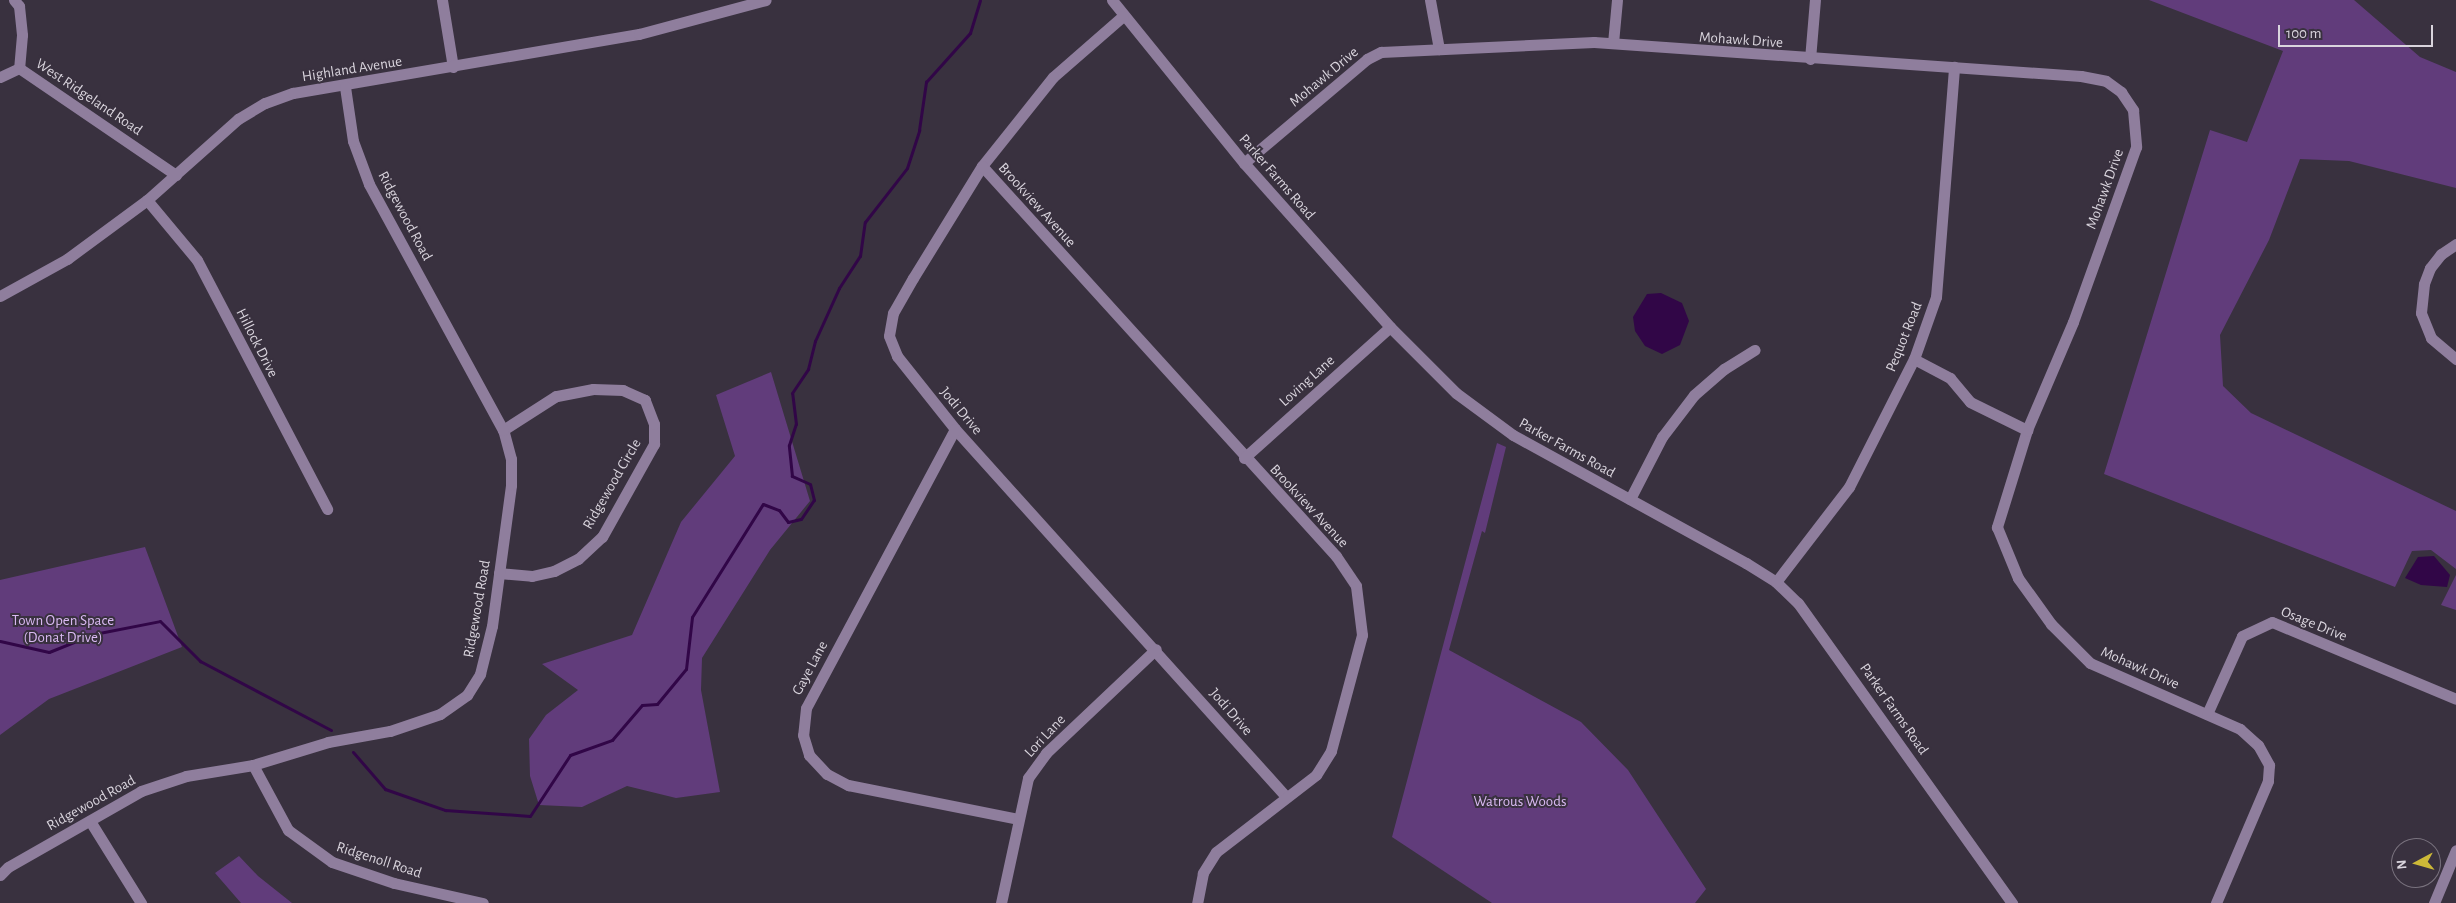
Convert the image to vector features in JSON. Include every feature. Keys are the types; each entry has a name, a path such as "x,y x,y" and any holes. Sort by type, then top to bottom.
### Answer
{"street":[{"name":"West Ridgeland Road","path":"14,0 19,6 22,35 19,68 176,175"},
{"path":"442,0 453,67"},
{"name":"Highland Avenue","path":"0,296 66,259 147,200 238,119 265,103 293,93 345,87 648,32 766,0"},
{"name":"Parker Farms Road","path":"1112,0 1123,16 1244,163 1390,327 1436,375 1485,417 1776,582 1815,623 2012,903"},
{"path":"1430,0 1439,49"},
{"path":"1613,43 1617,0"},
{"path":"1810,59 1815,0"},
{"name":"Jodi Drive","path":"1123,16 1053,77 982,166 912,278 893,313 889,336 897,356 955,429 1156,649 1286,797"},
{"name":"Mohawk Drive","path":"1244,163 1367,59 1381,52 1613,43 1810,59 2081,76 2106,81 2121,92 2133,110 2137,128 2136,148 2074,322 2027,430 1997,527 2018,578 2051,624 2090,663 2240,729 2258,745 2269,765 2268,780 2216,903"},
{"name":"Pequot Road","path":"1776,582 1849,487 1914,359 1936,297 1954,67"},
{"path":"0,77 19,68"},
{"name":"Ridgewood Road","path":"0,875 8,867 141,791 186,776 254,765 328,742 390,731 440,714 467,695 480,674 499,574 511,486 511,459 503,430 369,184 354,141 345,87"},
{"name":"Brookview Avenue","path":"982,166 1244,458 1336,556 1356,586 1361,610 1362,635 1331,751 1316,775 1216,852 1203,873 1197,903"},
{"name":"Hillock Drive","path":"147,200 197,260 327,509"},
{"path":"2456,244 2441,254 2430,268 2421,298 2421,313 2431,338 2456,359"},
{"name":"Loving Lane","path":"1244,458 1390,327"},
{"path":"1630,499 1662,437 1694,395 1724,369 1754,350"},
{"path":"1914,359 1950,378 1970,402 2027,430"},
{"name":"Ridgewood Circle","path":"499,574 532,576 554,572 578,559 602,537 654,444 654,424 645,400 623,390 592,389 556,396 503,430"},
{"name":"Gaye Lane","path":"955,429 806,708 803,735 809,755 827,774 848,785 1018,819"},
{"name":"Osage Drive","path":"2207,714 2242,636 2272,622 2456,699"},
{"name":"Lori Lane","path":"1001,903 1028,778 1046,753 1156,649"},
{"name":"Ridgenoll Road","path":"254,765 288,830 332,862 394,883 483,903"},
{"path":"90,821 141,903"},
{"path":"2434,903 2456,850"}],"green space":[{"path":"2149,0 2354,0 2420,57 2456,72 2456,188 2349,161 2300,159 2269,240 2220,335 2223,386 2251,413 2456,511 2456,569 2431,550 2412,551 2395,587 2104,474 2210,130 2247,142 2283,51"},
{"path":"771,372 810,501 770,550 702,658 701,690 720,792 676,798 627,786 582,807 539,805 530,776 529,739 546,715 578,690 542,664 632,635 681,522 735,456 716,395"},
{"name":"Watrous Woods","path":"1497,443 1506,447 1485,533 1482,531 1449,650 1581,722 1628,770 1706,889 1695,903 1492,903 1392,837"},
{"name":"Town Open Space (Donat Drive)","path":"145,547 182,647 49,699 0,735 0,580"},
{"path":"2456,575 2456,610 2441,605"},
{"path":"239,856 258,876 292,903 241,903 215,873"}],"shaded area":[{"path":"1661,293 1682,303 1689,321 1680,345 1662,354 1645,346 1635,331 1633,317 1647,294"},
{"path":"2434,556 2450,575 2447,587 2421,585 2405,578 2418,557"}],"waterway":[{"path":"353,752 385,789 445,810 530,816 570,755 612,740 642,705 657,704 686,669 692,617 763,504 779,510 788,522 801,519 814,500 810,484 792,476 789,445 796,424 792,393 808,369 815,341 839,288 860,256 865,222 907,168 919,130 926,82 970,33 980,0"},
{"path":"0,641 49,652 94,634 160,621 200,661 331,730"}]}
